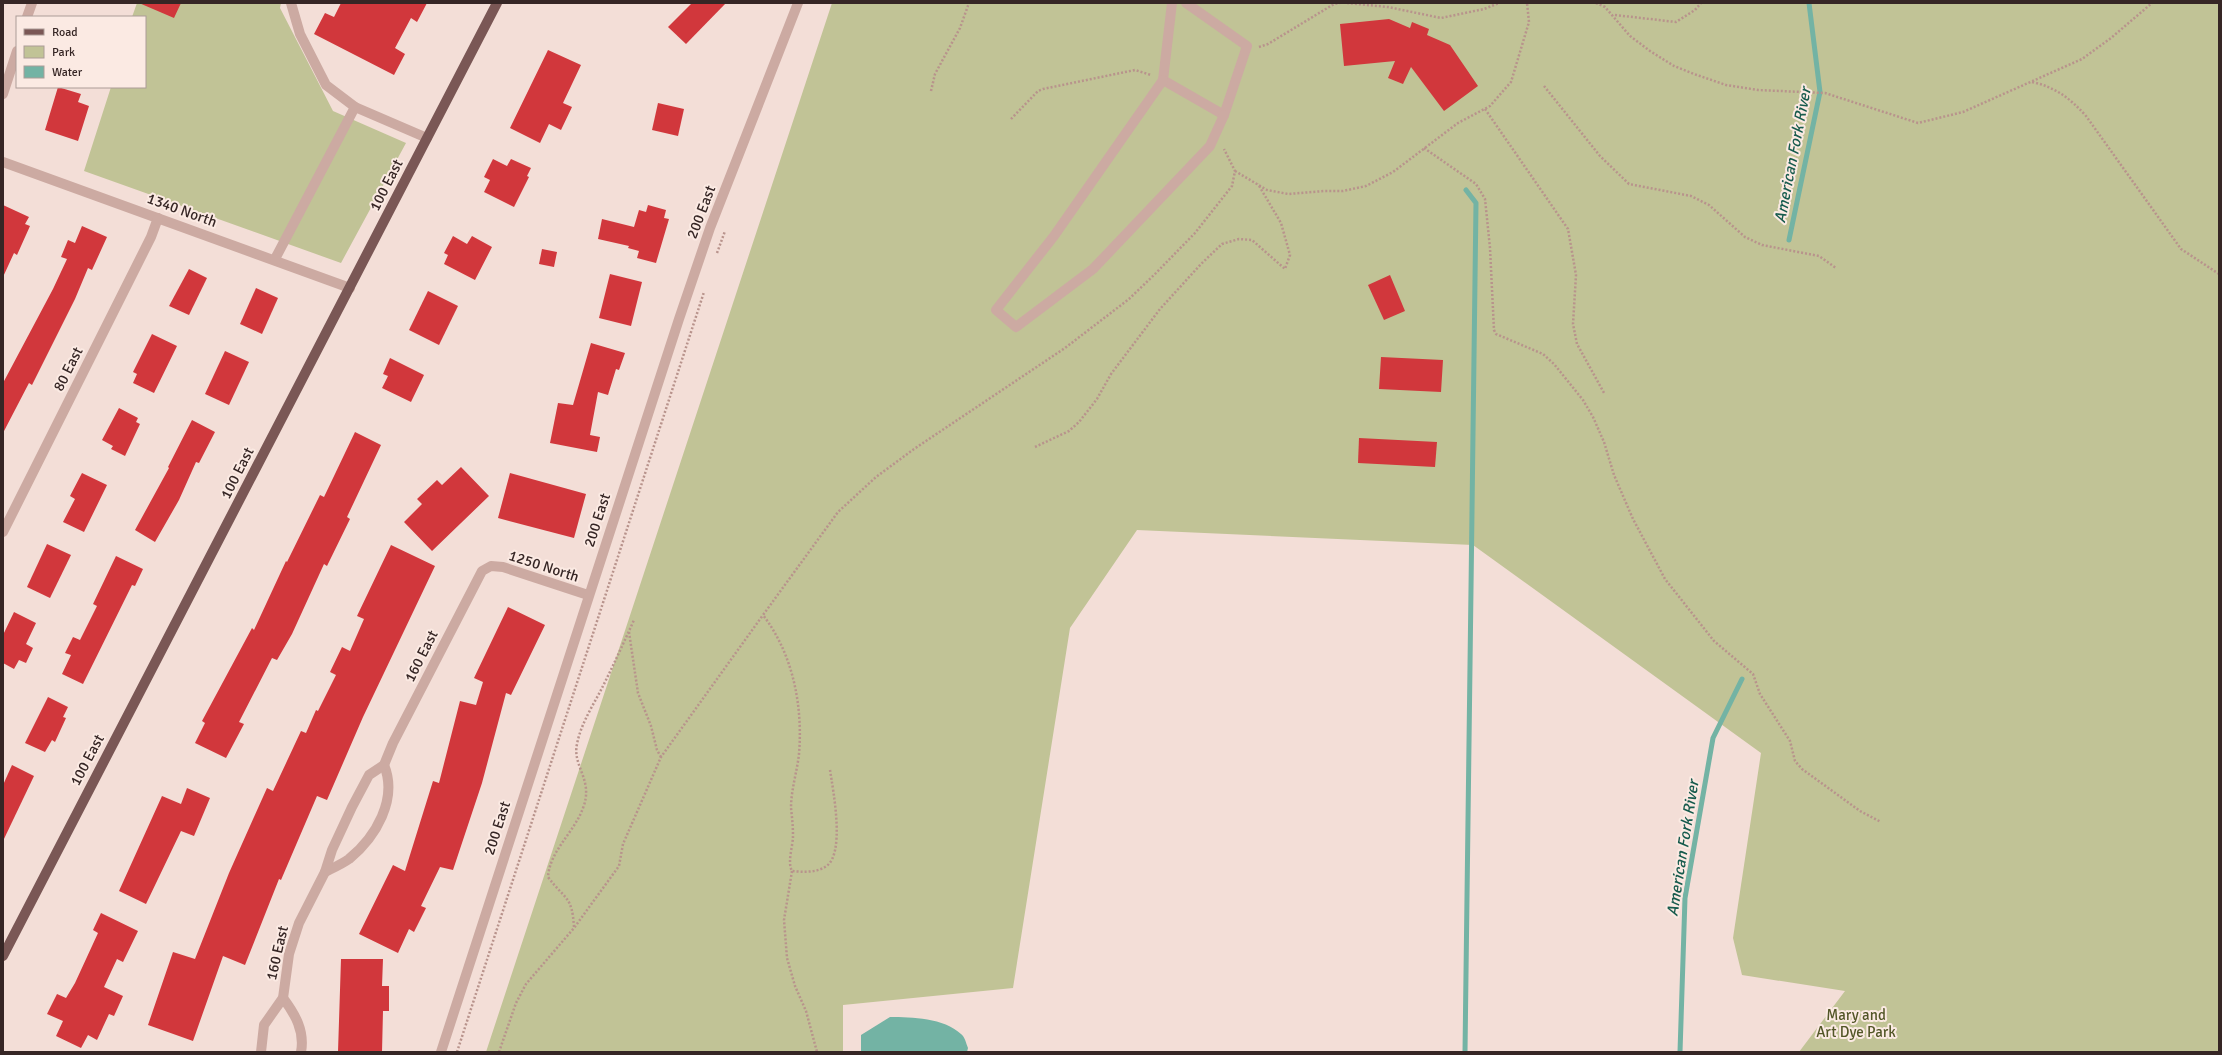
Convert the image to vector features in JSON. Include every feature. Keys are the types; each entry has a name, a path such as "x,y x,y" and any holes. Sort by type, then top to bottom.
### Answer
{"main road":[{"name":"100 East","path":"3,956 350,288 496,3"}],"street":[{"path":"27,16 32,3"},
{"path":"291,3 300,34 326,85 354,107 426,138"},
{"name":"200 East","path":"441,1052 588,595 708,235 798,3"},
{"path":"1172,3 1163,80 1054,236 996,310 1016,327 1092,269 1210,146 1224,115 1246,46 1186,3"},
{"path":"3,94 16,55"},
{"path":"1163,80 1224,115"},
{"path":"275,259 354,107"},
{"name":"1340 North","path":"3,162 275,259 350,288"},
{"name":"80 East","path":"3,532 151,237 158,218"},
{"name":"1250 North","path":"491,566 517,570 588,595"},
{"name":"160 East","path":"260,1052 264,1025 283,998 289,954 299,923 325,872 332,850 369,775 384,765 393,743 471,590 482,571 491,566"},
{"path":"325,872 349,859 367,841 378,825 389,792 389,777 384,765"},
{"name":"160 East","path":"283,998 299,1025 303,1042 301,1052"}],"path":[{"path":"931,91 935,74 960,28 969,3"},
{"path":"1246,46 1257,47 1268,44 1334,4 1340,3"},
{"path":"1347,3 1388,7 1441,18 1484,9 1499,3"},
{"path":"1222,147 1235,171 1267,190 1288,194 1324,190 1343,191 1366,186 1393,172 1458,123 1490,106 1511,82 1529,22 1527,3"},
{"path":"1596,3 1605,6 1630,36 1650,51 1674,66 1694,74 1726,85 1758,90 1825,93 1918,123 1962,112 2082,59 2111,38 2152,3"},
{"path":"1614,15 1676,22 1695,10 1701,3"},
{"path":"1011,119 1038,91 1043,89 1135,70 1143,71 1163,80"},
{"path":"2032,82 2058,90 2073,101 2104,139 2126,174 2134,181 2181,249 2219,274"},
{"path":"1544,86 1600,156 1629,184 1691,196 1709,204 1745,237 1762,245 1819,256 1836,268"},
{"path":"1485,109 1568,229 1576,275 1574,324 1577,344 1604,393"},
{"path":"1424,148 1476,184 1485,199 1490,248 1494,330 1496,334 1528,346 1543,354 1554,364 1583,400 1599,430 1614,474 1633,519 1665,579 1714,641 1753,674 1762,698 1790,741 1795,761 1802,769 1860,811 1881,822"},
{"path":"499,1052 516,1003 526,984 574,928 619,866 623,844 661,757 838,512 876,477 914,449 1065,348 1129,300 1195,233 1219,204 1232,186 1235,171"},
{"path":"1035,446 1069,431 1079,422 1097,399 1111,374 1160,310 1201,264 1222,244 1239,239 1252,240 1285,269 1290,255 1281,222 1258,184"},
{"path":"715,261 728,223"},
{"path":"458,1052 704,291"},
{"path":"763,615 778,638 788,661 796,688 799,716 799,746 791,808 793,844 789,867 792,871 784,920 787,958 795,986 806,1011 817,1052"},
{"path":"574,928 572,907 566,895 548,877 549,866 583,809 587,794 586,781 577,757 576,744 590,711 634,620"},
{"path":"629,631 638,693 651,726 657,750 661,757"},
{"path":"792,871 811,872 826,867 832,859 836,846 837,824 830,770"}],"green space":[{"path":"137,3 281,3 280,8 333,111 406,143 341,263 84,171 111,88 146,88 146,16 132,16"},
{"name":"Mary and Art Dye Park","path":"832,3 2219,3 2219,1052 1799,1052 1845,991 1742,975 1733,938 1761,753 1473,545 1137,530 1070,628 1013,988 843,1005 843,1052 486,1052"}],"water":[{"path":"890,1017 918,1018 946,1025 962,1035 968,1048 967,1052 861,1052 861,1035"}],"building":[{"path":"139,3 181,3 174,18"},
{"path":"341,3 427,3 417,22 411,18 395,48 405,54 394,75 314,34 325,13 334,17"},
{"path":"692,3 726,3 686,44 668,27"},
{"path":"1389,19 1410,28 1412,22 1429,29 1427,35 1450,45 1478,86 1444,111 1411,67 1403,84 1388,78 1395,61 1344,66 1340,24"},
{"path":"548,50 581,65 563,103 572,107 561,130 549,124 540,143 510,128"},
{"path":"58,88 81,94 78,102 89,106 78,141 45,130"},
{"path":"658,103 684,109 678,136 652,130"},
{"path":"493,159 507,166 511,159 531,168 527,176 529,177 514,207 484,192 490,180 484,177"},
{"path":"3,205 29,217 25,224 30,226 17,255 14,253 3,277"},
{"path":"648,205 666,210 664,218 669,219 656,263 637,258 639,251 628,248 629,246 598,239 602,219 634,227 639,210 646,212"},
{"path":"82,226 107,237 92,270 88,268 75,299 32,385 29,383 3,433 3,383 53,289 67,259 61,257 68,240 75,243"},
{"path":"453,236 467,244 472,236 492,247 475,280 444,264 448,255 444,253"},
{"path":"542,249 557,252 554,267 539,264"},
{"path":"189,269 207,278 189,315 169,306"},
{"path":"610,274 642,282 631,326 599,318"},
{"path":"1390,275 1405,311 1384,320 1368,285"},
{"path":"256,288 278,298 262,334 240,324"},
{"path":"428,291 458,306 439,345 409,330"},
{"path":"152,334 177,346 154,393 133,383 137,374 133,372"},
{"path":"591,343 625,353 619,370 616,369 608,395 598,392 590,435 600,437 597,452 550,443 558,403 573,405"},
{"path":"225,351 249,362 229,405 205,394"},
{"path":"1381,357 1443,360 1441,392 1379,389"},
{"path":"390,358 424,375 411,402 382,388 388,376 383,374"},
{"path":"119,408 138,418 136,422 140,424 125,456 111,449 113,446 102,440"},
{"path":"192,420 215,432 199,463 196,462 179,500 155,542 135,530 169,468 168,467"},
{"path":"355,432 381,445 347,517 350,519 327,566 324,564 292,634 277,660 272,658 239,722 244,724 226,758 195,743 205,723 202,721 252,628 254,630 286,561 287,562 320,495 324,497"},
{"path":"1359,438 1437,442 1435,467 1358,463"},
{"path":"461,467 489,496 432,551 404,522 422,504 417,499 437,480 442,485"},
{"path":"82,473 107,485 84,532 63,522 75,499 70,496"},
{"path":"510,473 586,494 574,538 498,518"},
{"path":"47,544 71,555 50,598 27,587"},
{"path":"391,545 435,566 363,717 327,800 317,796 281,880 279,879 245,965 223,956 193,1041 148,1025 173,952 195,959 229,873 267,788 273,791 301,731 306,733 316,710 318,711 336,675 330,672 342,647 350,651 364,619 357,616"},
{"path":"116,556 143,569 135,586 132,585 83,684 62,674 71,655 65,653 73,637 80,640 97,606 93,604"},
{"path":"508,607 545,625 511,695 506,693 482,783 453,870 440,867 421,906 426,908 414,932 409,929 398,953 359,934 393,865 405,871 433,781 439,783 460,701 476,705 483,682 474,678"},
{"path":"14,612 36,623 26,644 33,648 26,663 19,660 14,669 3,663 3,635"},
{"path":"48,697 68,707 63,717 66,718 55,742 52,740 45,752 25,743"},
{"path":"12,765 34,776 3,841 3,785"},
{"path":"187,788 210,798 194,836 181,831 146,904 119,891 162,796 181,804"},
{"path":"101,913 138,931 123,962 117,959 104,987 123,996 114,1016 109,1014 97,1040 88,1035 81,1048 56,1036 63,1021 47,1014 57,994 66,998 75,983 98,933 93,930"},
{"path":"341,959 383,959 382,986 389,986 389,1011 383,1011 382,1052 338,1052"}],"waterway":[{"name":"American Fork River","path":"1789,240 1820,92 1809,3"},
{"path":"1465,1052 1476,203 1466,190"},
{"name":"American Fork River","path":"1680,1052 1685,898 1713,738 1742,679"}]}
